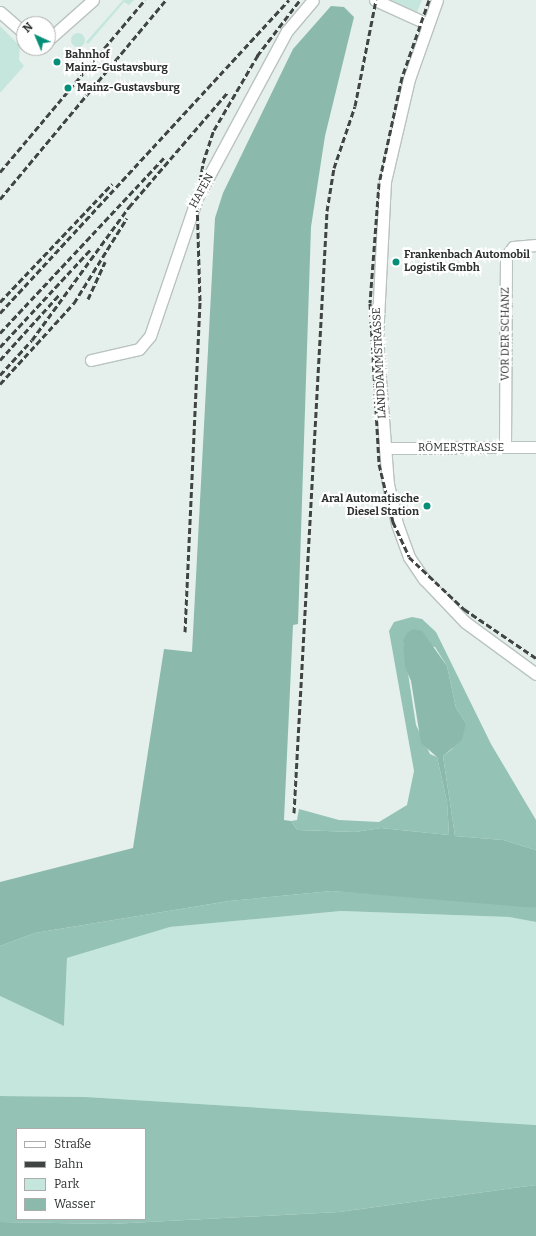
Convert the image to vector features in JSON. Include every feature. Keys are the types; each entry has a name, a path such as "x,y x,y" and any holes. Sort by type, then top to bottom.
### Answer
{"street":[{"path":"56,33 93,0"},
{"name":"HAFEN","path":"91,360 139,349 150,336 197,198 287,31 313,0"},
{"path":"375,0 428,24"},
{"name":"LANDDAMMSTRASSE","path":"437,0 409,79 385,181 377,318 385,448 396,524 409,557 433,590 466,622 536,674"},
{"path":"0,12 16,26"},
{"name":"VOR DER SCHANZ","path":"505,448 506,257 513,247 536,245"},
{"name":"RÖMERSTRASSE","path":"385,448 536,447"}],"green space":[{"path":"123,0 134,0 129,5 124,2 88,44 86,42"},
{"path":"390,0 422,0 417,12"},
{"path":"0,26 16,42 16,56 19,56 19,60 24,66 0,93"},
{"path":"78,33 83,35 85,40 83,45 78,47 73,45 71,40 73,35"},
{"path":"341,911 509,917 536,922 536,1125 86,1097 0,1096 0,996 64,1026 67,958 170,927"}],"shaded area":[{"path":"412,617 422,619 436,632 491,744 536,820 536,850 503,840 455,836 443,756 452,749 466,723 456,708 447,666 435,647 403,641 416,725 430,754 437,757 447,802 449,835 381,828 355,832 297,830 291,821 297,820 299,809 339,820 379,822 407,805 414,771 389,631 394,622"},
{"path":"332,891 511,903 536,908 536,922 509,917 341,911 170,927 67,958 64,1026 0,996 0,946 35,933 229,901"},
{"path":"0,1096 86,1097 536,1125 536,1185 339,1212 111,1224 0,1222"}],"water":[{"path":"331,6 344,7 354,17 325,136 311,227 298,624 293,625 284,820 291,821 297,830 355,832 381,828 449,835 447,802 437,757 421,743 411,681 405,667 403,641 407,633 413,629 422,631 447,666 456,708 466,723 462,740 443,756 455,836 503,840 536,850 536,908 332,891 229,901 35,933 0,946 0,882 133,848 164,649 192,652 215,218 223,193 293,49"},
{"path":"536,1185 536,1236 0,1236 0,1222 111,1224 339,1212"}],"railway":[{"path":"0,172 145,0"},
{"path":"0,199 166,0"},
{"path":"0,313 289,0"},
{"path":"257,56 300,0"},
{"path":"294,813 327,211 334,168 355,106 376,0"},
{"path":"429,0 402,77 379,183 370,303 379,464 393,522 409,557 464,609 536,658"},
{"path":"185,632 200,301 197,198 203,163 214,130 259,53"},
{"path":"0,375 32,340 129,207 228,92"},
{"path":"0,333 164,158"},
{"path":"0,302 112,184"},
{"path":"0,384 74,303 127,218"},
{"path":"0,347 91,249"},
{"path":"88,299 105,262"},
{"path":"0,360 59,295"}],"place":[{"name":"Bahnhof Mainz-Gustavsburg","path":"57,62"},
{"name":"Mainz-Gustavsburg","path":"68,88"},
{"name":"Frankenbach Automobil Logistik Gmbh","path":"396,262"},
{"name":"Aral Automatische Diesel Station","path":"427,506"}]}
